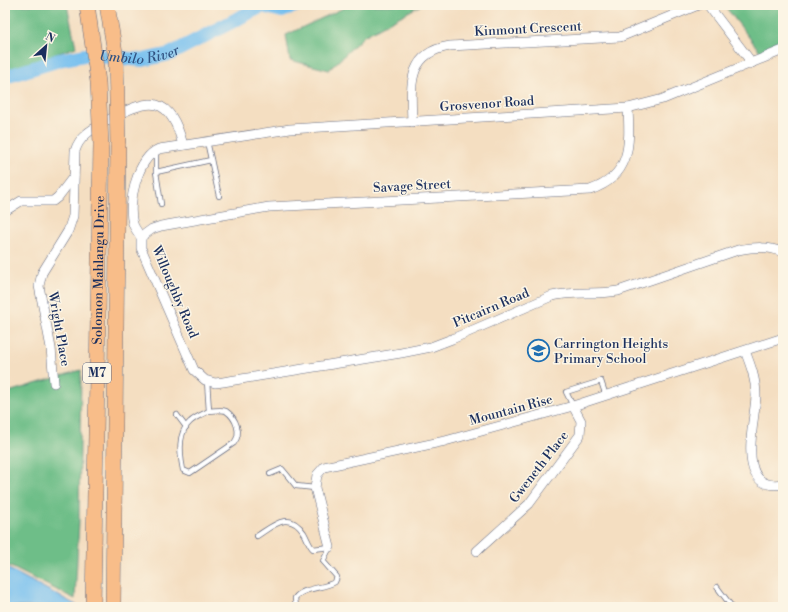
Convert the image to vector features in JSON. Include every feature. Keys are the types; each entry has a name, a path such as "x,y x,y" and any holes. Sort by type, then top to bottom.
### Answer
{"highway":[{"name":"Solomon Mahlangu Drive","path":"87,5 98,82 101,144 93,604"},
{"name":"Solomon Mahlangu Drive","path":"107,5 116,58 118,144 113,607"}],"street":[{"name":"Kinmont Crescent","path":"412,122 413,78 421,59 432,50 450,46 620,37 698,5"},
{"path":"708,5 752,63"},
{"name":"Grosvenor Road","path":"183,146 290,129 628,108 663,98 783,50"},
{"name":"Wright Place","path":"54,383 51,348 39,286 42,273 71,224 74,208 75,152 84,136 136,106 152,104 165,109 176,120 183,146"},
{"name":"Savage Street","path":"142,237 152,229 161,226 269,207 590,190 610,180 619,171 625,160 629,138 628,108"},
{"path":"156,150 183,146"},
{"name":"Willoughby Road","path":"156,150 143,164 134,184 132,220 136,230 142,237 141,248 194,370 206,380"},
{"path":"5,211 21,201 53,202 74,176"},
{"name":"Pitcairn Road","path":"206,380 223,382 274,375 431,346 552,296 564,294 600,294 618,291 738,250 756,246 767,247 783,252"},
{"name":"Mountain Rise","path":"315,488 316,479 320,471 331,464 445,441 573,406 783,338"},
{"path":"746,351 753,372 756,395 751,465 756,476 760,480 777,485 783,484"},
{"name":"Gweneth Place","path":"477,551 529,504 580,435 581,422 573,406"},
{"path":"315,488 330,547"}],"lane":[{"path":"207,141 219,196"},
{"path":"156,150 156,172 161,204"},
{"path":"156,172 211,160"},
{"path":"206,380 209,411"},
{"path":"573,406 566,392 600,381 606,396"},
{"path":"222,410 228,414 237,426 238,437 234,443 190,473 183,470 180,450 181,440 186,427 192,421 209,411 222,410"},
{"path":"177,415 186,427"},
{"path":"270,474 282,469 296,486 315,488"},
{"path":"257,536 283,520 289,520 299,527 313,549 330,547"},
{"path":"296,607 295,598 302,592 324,587 335,582 337,577 323,561 330,547"},
{"path":"717,587 732,607"}],"green space":[{"path":"5,5 67,5 76,47 5,72"},
{"path":"350,5 421,5 364,36 329,70 290,60 286,35"},
{"path":"724,5 783,5 783,45 762,54"},
{"path":"81,370 79,521 75,599 5,564 5,393"}],"water":[{"path":"5,567 80,607 5,607"}],"waterway":[{"name":"Umbilo River","path":"5,77 59,60 85,55 143,60 170,54 264,5"},
{"path":"262,6 282,11 297,5"}],"place":[{"name":"Carrington Heights Primary School","path":"538,351"}]}
